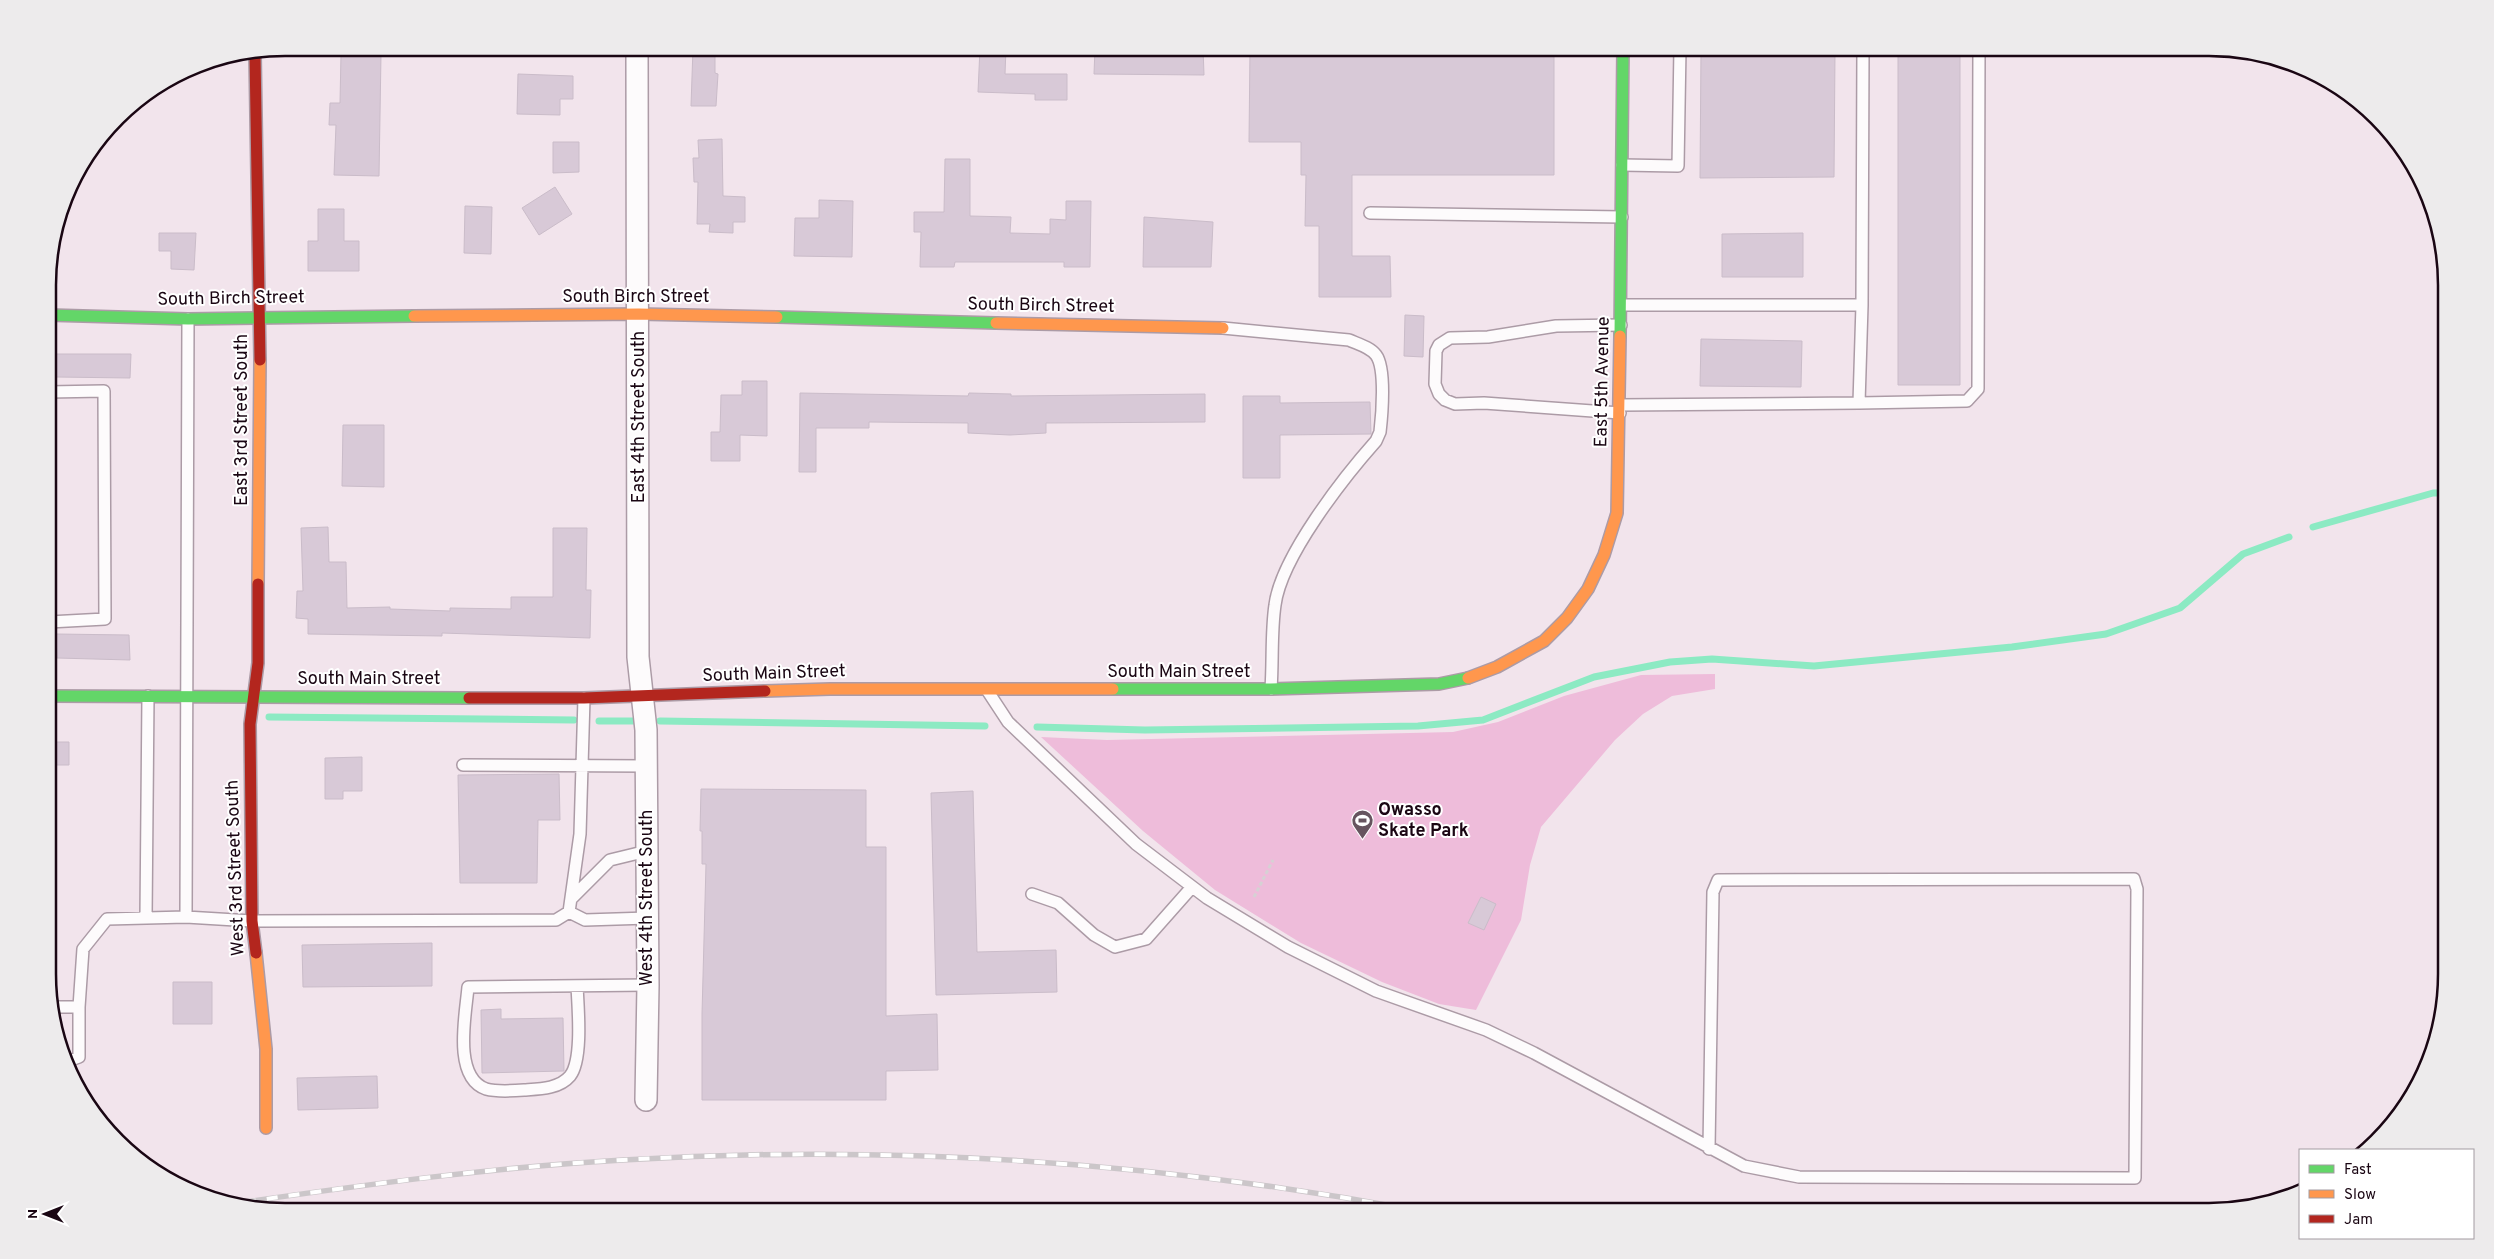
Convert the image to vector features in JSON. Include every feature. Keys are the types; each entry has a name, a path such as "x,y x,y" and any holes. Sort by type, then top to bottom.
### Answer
{"street":[{"name":"East 4th Street South","path":"637,56 639,314 638,657 643,696"},
{"name":"East 5th Avenue","path":"1497,667 1544,641 1567,618 1588,589 1604,555 1617,512 1624,56"},
{"name":"East 3rd Street South","path":"253,696 258,663 260,316 255,58"},
{"name":"South Birch Street","path":"56,315 188,319 260,316 639,314 1223,328"},
{"name":"South Main Street","path":"56,696 584,698 830,690 1272,689 1439,684 1473,677 1497,667"},
{"name":"West 3rd Street South","path":"253,696 250,724 252,921 266,1049 266,1128"},
{"name":"West 4th Street South","path":"643,696 647,766 648,985 646,1100"}],"lane":[{"path":"1622,165 1678,166 1680,56"},
{"path":"1859,403 1862,305 1863,56"},
{"path":"1620,326 1556,326 1488,337 1450,338 1439,345 1436,352 1435,384 1439,394 1445,400 1455,404 1620,409 1967,401 1978,389 1979,56"},
{"path":"1370,213 1622,217"},
{"path":"1621,305 1862,305"},
{"path":"186,917 188,319"},
{"path":"1223,328 1349,340 1366,347 1376,354 1381,366 1380,432 1376,440 1336,488 1291,559 1275,603 1272,689"},
{"path":"56,392 104,391 106,619 56,622"},
{"path":"986,689 1008,722 1136,844 1192,887 1288,947 1376,991 1486,1030 1534,1053 1709,1149 1744,1166 1799,1178 2135,1178 2137,889 2134,879 1718,880 1713,892 1709,1149"},
{"path":"146,917 148,696"},
{"path":"73,1059 79,1057 79,1007 83,949 107,919 186,917 252,921 556,920 569,912 580,834 584,698"},
{"path":"463,765 647,766"},
{"path":"571,899 610,860 647,851"},
{"path":"1032,894 1058,902 1094,934 1115,947 1146,939 1192,887"},
{"path":"569,912 585,920 648,918"},
{"path":"577,986 578,1042 570,1076 558,1085 538,1089 509,1091 485,1088 470,1076 464,1059 463,1042 468,987 648,985"},
{"path":"59,1007 79,1007"}],"path":[{"path":"1254,897 1273,860"}],"shaded area":[{"name":"Owasso Skate Park","path":"1715,674 1715,689 1672,696 1643,714 1615,740 1541,827 1530,865 1521,920 1476,1010 1439,1004 1382,982 1301,943 1215,890 1143,831 1041,737 1107,740 1453,732 1498,722 1564,696 1641,675"}],"building":[{"path":"341,56 381,56 379,176 334,175 336,125 329,125 330,103 340,103"},
{"path":"693,56 715,56 715,73 718,74 716,106 691,106"},
{"path":"980,56 1006,56 1005,74 1067,74 1067,100 1035,100 1035,94 978,92"},
{"path":"1095,56 1203,56 1204,75 1094,74"},
{"path":"1250,56 1554,56 1554,175 1352,175 1352,256 1390,256 1391,297 1319,297 1319,226 1305,226 1306,175 1301,175 1301,142 1249,142"},
{"path":"1701,56 1835,56 1834,177 1700,178"},
{"path":"1898,56 1960,56 1960,385 1898,385"},
{"path":"518,74 573,76 573,99 560,99 560,115 517,114"},
{"path":"722,139 723,196 745,197 745,222 733,222 733,233 709,232 710,224 697,224 698,182 694,182 693,158 699,158 698,140"},
{"path":"553,142 579,142 579,172 553,173"},
{"path":"945,159 970,159 970,216 1011,217 1010,233 1050,234 1050,219 1066,220 1066,201 1091,201 1090,267 1064,267 1064,262 955,262 954,267 920,267 921,232 914,232 914,212 944,212"},
{"path":"555,187 572,214 539,235 522,208"},
{"path":"819,200 853,201 852,257 794,256 795,218 819,218"},
{"path":"465,206 492,207 491,254 464,253"},
{"path":"318,209 344,209 344,241 359,241 359,271 308,271 308,241 318,241"},
{"path":"1144,217 1213,222 1211,267 1143,267"},
{"path":"159,233 196,233 194,270 171,269 171,251 159,251"},
{"path":"1803,233 1803,277 1722,277 1722,234"},
{"path":"1405,315 1424,316 1423,357 1404,356"},
{"path":"1701,339 1802,341 1801,387 1700,386"},
{"path":"56,354 131,354 130,378 56,377"},
{"path":"742,381 767,381 767,436 740,435 740,461 711,461 711,432 720,432 721,395 742,395"},
{"path":"800,393 968,396 969,393 1011,394 1011,396 1205,394 1205,422 1046,423 1046,433 1010,435 968,433 968,423 869,422 869,428 816,428 816,472 799,472"},
{"path":"1243,396 1280,396 1280,403 1370,402 1371,434 1280,435 1280,478 1243,478"},
{"path":"343,425 384,425 384,487 342,486"},
{"path":"328,527 329,562 346,562 347,608 390,607 390,609 450,611 450,608 511,609 511,597 553,597 553,528 587,528 586,590 591,590 590,638 442,633 442,636 308,634 308,619 296,618 297,591 303,591 301,528"},
{"path":"56,634 129,635 130,660 57,658"},
{"path":"56,742 69,742 69,765 56,765"},
{"path":"362,757 362,791 343,791 343,799 325,799 325,758"},
{"path":"559,774 560,820 538,820 537,883 460,883 458,775"},
{"path":"701,789 866,790 866,847 886,847 886,1016 937,1014 938,1070 886,1071 886,1100 702,1100 706,864 702,864 702,831 700,831"},
{"path":"973,791 977,952 1056,950 1057,992 936,995 931,793"},
{"path":"1481,897 1496,904 1484,930 1468,923"},
{"path":"432,943 432,986 303,987 302,945"},
{"path":"173,982 212,982 212,1024 173,1024"},
{"path":"501,1009 501,1019 563,1018 564,1071 482,1073 481,1010"},
{"path":"377,1076 378,1108 298,1110 297,1078"}],"waterway":[{"path":"2313,527 2438,493"},
{"path":"1037,727 1145,730 1418,726 1483,720 1594,677 1670,662 1712,659 1814,666 2012,647 2106,634 2180,608 2243,554 2289,537"},
{"path":"269,717 574,720"},
{"path":"599,721 635,721"},
{"path":"660,721 985,726"}],"railway":[{"path":"255,1201 386,1183 575,1163 723,1156 823,1154 923,1156 1123,1169 1223,1180 1374,1203"}],"traffic: fast":[{"path":"1620,336 1623,56"},
{"path":"56,315 188,319 414,316"},
{"path":"777,317 996,323"},
{"path":"1113,689 1271,689 1439,684 1468,678"},
{"path":"56,696 469,698"}],"traffic: slow":[{"path":"414,316 639,314 777,317"},
{"path":"996,323 1223,328"},
{"path":"1468,678 1497,667 1544,641 1567,618 1588,589 1604,555 1617,513 1620,336"},
{"path":"258,584 260,360"},
{"path":"765,691 830,689 1113,689"},
{"path":"256,953 266,1049 266,1128"}],"traffic: jam":[{"path":"255,58 260,360"},
{"path":"256,953 252,921 250,724 258,663 258,584"},
{"path":"469,698 584,698 765,691"}],"place":[{"name":"Owasso Skate Park","path":"1362,839"}]}
